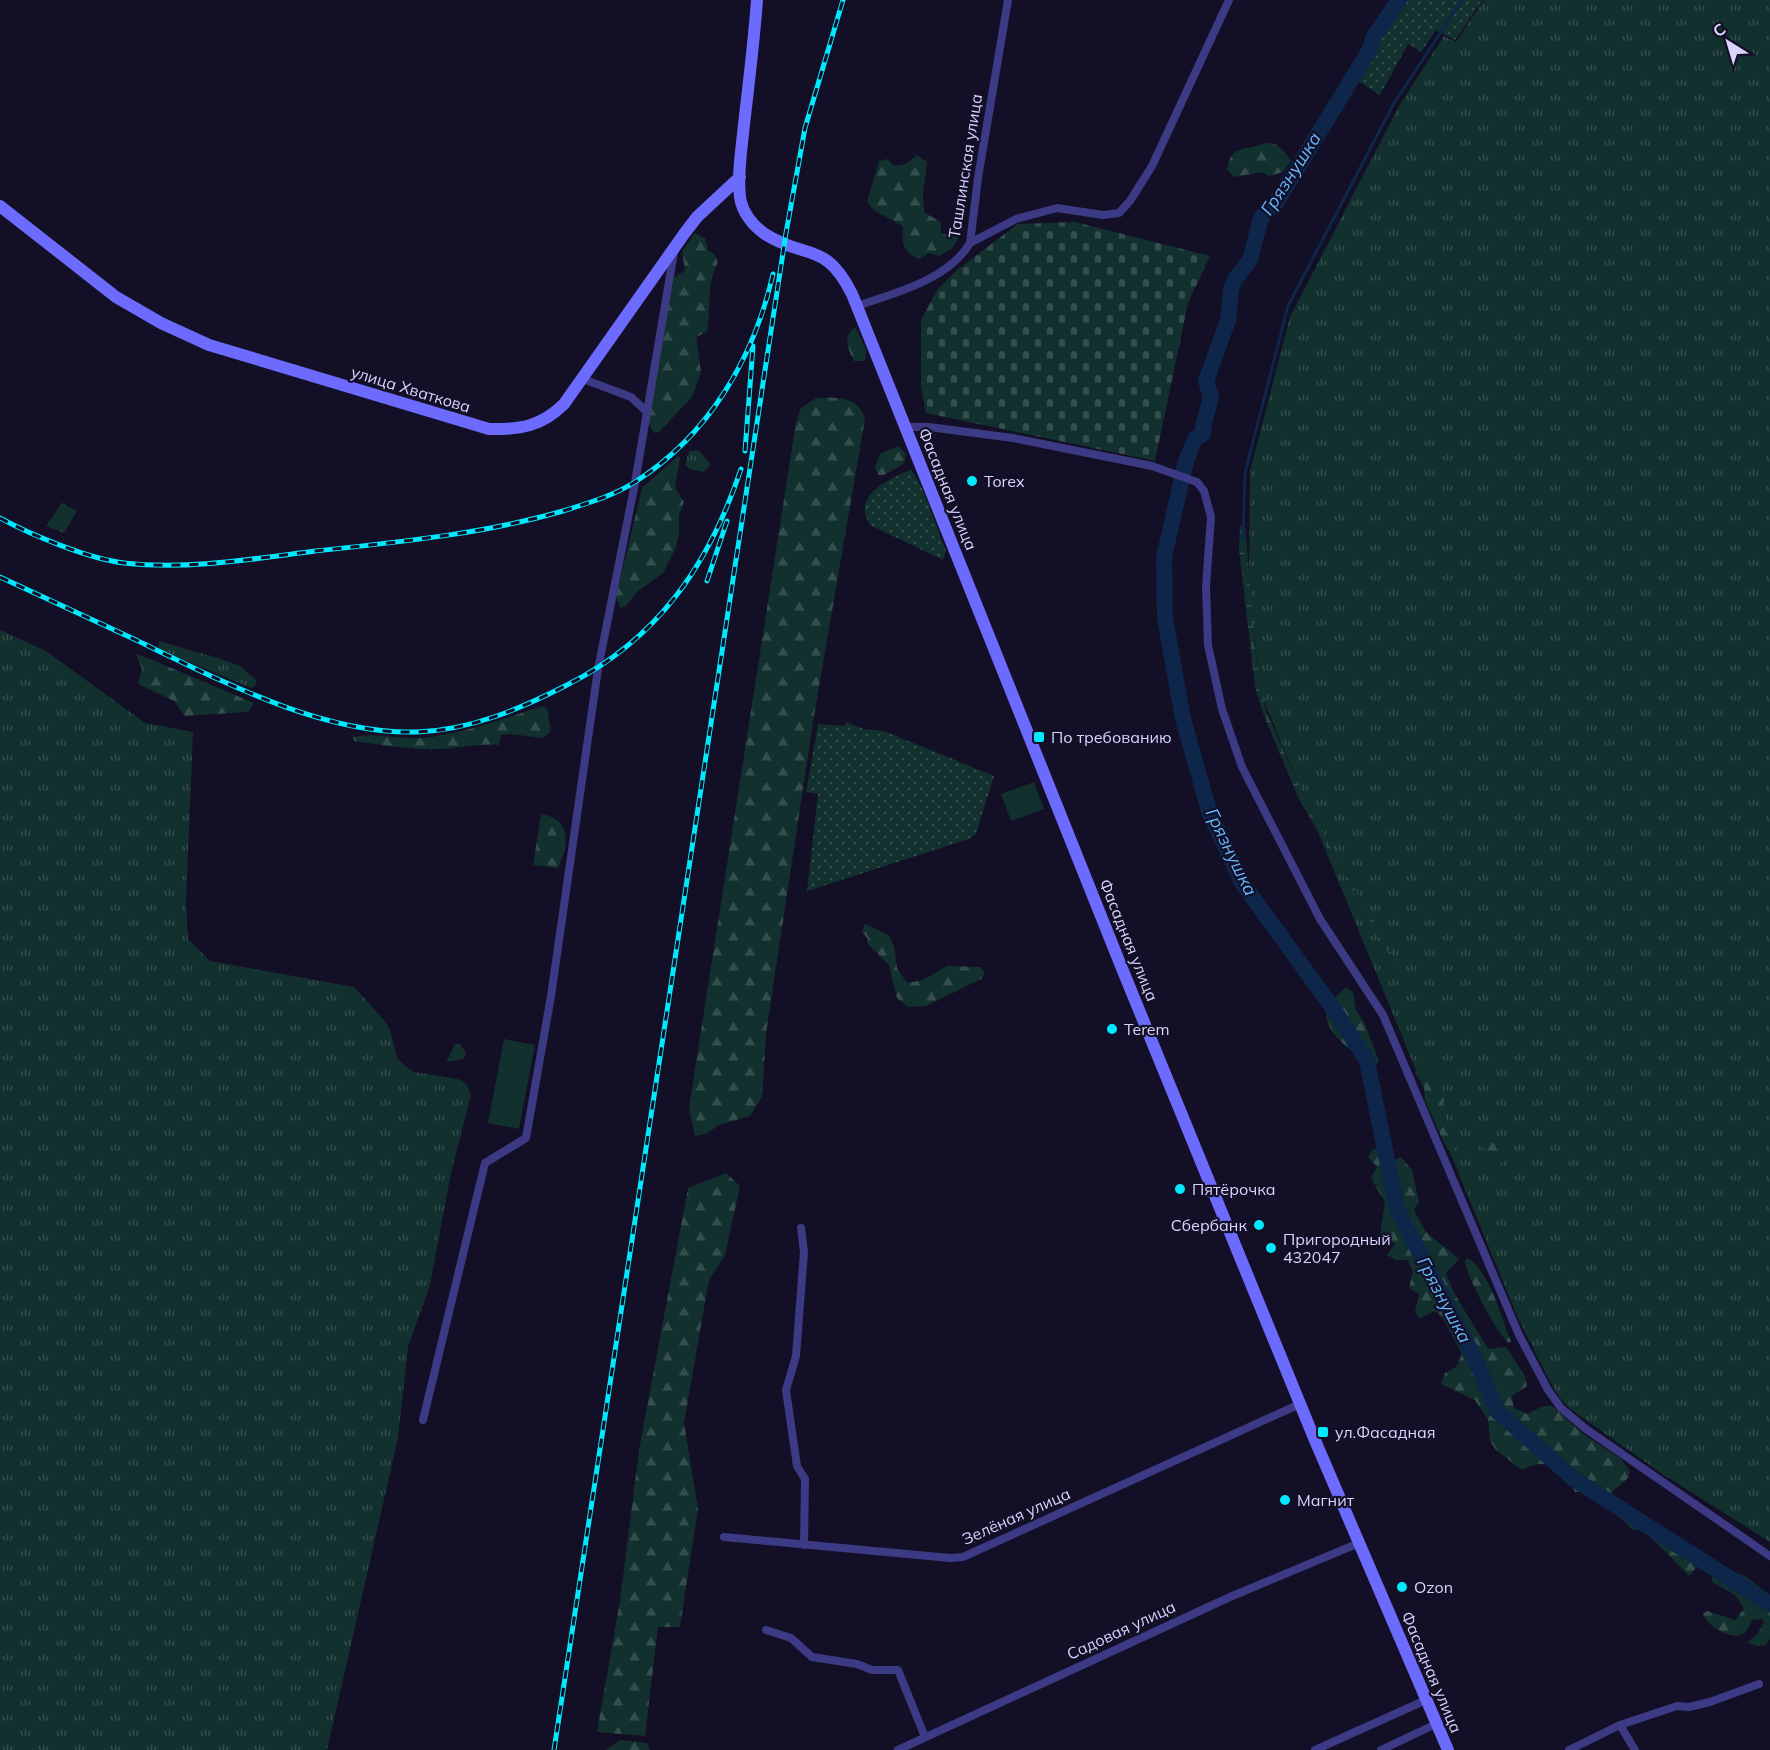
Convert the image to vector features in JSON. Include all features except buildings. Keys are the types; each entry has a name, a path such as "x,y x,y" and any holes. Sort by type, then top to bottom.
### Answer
{"main road":[{"name":"Фасадная улица","path":"757,0 742,140 740,177 742,208 756,227 779,241 814,252 831,262 843,276 857,306 1120,966 1300,1404 1448,1750"},
{"name":"улица Хваткова","path":"0,206 116,297 161,323 209,345 489,429 511,430 525,429 548,418 564,404 697,217 740,177"}],"street":[{"name":"Ташлинская улица","path":"857,306 908,289 949,266 965,252 970,243 978,178 1008,0"},
{"path":"970,243 1016,219 1057,208 1103,215 1119,213 1130,201 1152,166 1229,0"},
{"path":"423,1420 485,1163 526,1138 550,996 598,669 674,249"},
{"path":"583,379 631,397 646,411"},
{"path":"905,427 929,427 1013,438 1152,466 1197,482 1204,491 1211,517 1206,587 1208,645 1222,709 1242,767 1320,919 1383,1016 1519,1335 1548,1390 1561,1408 1586,1429 1770,1556"},
{"path":"801,1228 804,1252 796,1356 786,1390 797,1466 805,1479 804,1545"},
{"name":"Зелёная улица","path":"724,1537 950,1558 963,1557 1300,1404"},
{"name":"Садовая улица","path":"898,1750 1230,1597 1359,1544"},
{"path":"766,1630 791,1638 812,1657 857,1664 872,1670 898,1670 925,1737"},
{"path":"1569,1750 1620,1725 1670,1707 1710,1702 1760,1684"},
{"path":"1315,1750 1425,1700"},
{"path":"1381,1750 1436,1724"},
{"path":"1620,1725 1635,1750"}],"green space":[{"path":"1406,0 1483,0 1455,40 1436,30 1421,52 1408,44 1380,95 1355,79"},
{"path":"1484,0 1770,0 1770,1542 1664,1475 1570,1409 1559,1397 1518,1318 1260,691 1249,579 1250,471 1290,317 1399,106 1444,36 1456,42"},
{"path":"1264,143 1277,145 1291,161 1283,172 1269,176 1262,172 1234,177 1227,169 1232,155 1240,150"},
{"path":"917,155 927,162 923,194 925,213 941,222 941,234 959,238 952,248 939,256 929,253 919,259 909,253 904,246 903,226 875,211 867,202 879,161 887,159 894,166 906,164"},
{"path":"1075,222 1210,256 1188,303 1155,461 926,413 921,387 921,320 937,290 958,269 1018,224"},
{"path":"695,233 705,238 708,250 714,254 718,262 710,288 707,332 696,337 701,372 692,397 659,432 654,433 648,422 674,277 685,271 682,251"},
{"path":"855,327 866,349 865,361 854,361 848,348 847,339"},
{"path":"816,398 838,398 852,402 862,411 865,419 813,722 766,1034 762,1097 750,1116 719,1125 706,1134 695,1136 689,1108 796,422 801,408"},
{"path":"898,446 906,454 904,464 884,475 878,475 875,467 880,454"},
{"path":"698,450 711,464 704,472 690,469 685,465 689,451"},
{"path":"678,456 680,458 675,487 684,502 679,515 676,547 663,573 638,591 626,606 620,608 616,597 642,488"},
{"path":"911,469 923,490 946,551 943,560 870,525 865,514 865,505 875,490 883,483"},
{"path":"62,503 77,511 64,533 46,526"},
{"path":"1240,525 1245,526 1256,656 1265,708 1309,809 1395,959 1399,967 1397,968 1299,799 1264,716 1255,687 1239,549"},
{"path":"0,630 46,651 145,723 193,732 186,902 188,939 210,961 354,987 384,1020 390,1030 397,1058 405,1066 414,1072 458,1079 466,1084 471,1094 451,1173 430,1285 408,1347 398,1438 327,1750 0,1750"},
{"path":"159,641 240,666 257,681 251,688 158,649"},
{"path":"136,654 254,703 248,712 185,716 174,701 138,684 142,669"},
{"path":"542,706 547,709 551,731 543,738 510,734 501,735 499,745 428,749 354,741 353,737 371,735 422,738 437,736"},
{"path":"846,722 863,729 884,731 994,776 976,834 969,839 807,891 818,794 806,792 818,724 844,726"},
{"path":"1034,782 1044,809 1011,821 1001,794"},
{"path":"541,814 558,821 563,827 566,842 558,868 533,865"},
{"path":"865,924 889,935 894,946 897,968 907,983 923,980 947,966 980,967 985,973 981,979 926,1006 908,1007 897,998 889,965 867,943 868,939 862,932"},
{"path":"1346,987 1353,992 1356,1010 1364,1022 1379,1061 1374,1067 1342,1043 1330,1027 1327,1009"},
{"path":"504,1039 535,1045 519,1129 488,1123"},
{"path":"460,1044 466,1053 463,1059 446,1062 455,1045"},
{"path":"1424,1062 1437,1071 1438,1085 1444,1098 1443,1110 1457,1145 1453,1153 1447,1149 1425,1101 1424,1084 1415,1074 1417,1066"},
{"path":"1487,1134 1498,1140 1502,1146 1504,1159 1498,1167 1488,1159 1485,1153 1482,1141"},
{"path":"1374,1148 1391,1162 1401,1157 1412,1170 1419,1202 1414,1210 1426,1232 1459,1259 1446,1273 1454,1293 1488,1349 1506,1347 1525,1376 1527,1386 1512,1396 1514,1408 1527,1414 1543,1406 1552,1406 1585,1435 1621,1459 1630,1471 1628,1478 1611,1493 1633,1511 1680,1538 1684,1543 1683,1553 1687,1560 1694,1561 1696,1568 1689,1576 1645,1531 1632,1529 1604,1502 1597,1504 1588,1494 1575,1492 1572,1487 1574,1480 1561,1470 1550,1465 1537,1464 1522,1470 1496,1450 1490,1441 1488,1420 1475,1400 1441,1384 1445,1373 1456,1367 1462,1354 1442,1317 1435,1311 1420,1318 1415,1312 1419,1294 1409,1288 1413,1271 1407,1260 1396,1260 1387,1255 1395,1244 1380,1236 1385,1202 1371,1178 1377,1167 1368,1157"},
{"path":"726,1173 740,1186 725,1255 709,1280 684,1423 698,1509 680,1627 658,1627 645,1736 597,1732 620,1601 639,1450 688,1188"},
{"path":"1468,1258 1476,1265 1489,1285 1511,1341 1509,1343 1497,1329 1476,1290 1466,1267 1465,1260"},
{"path":"1719,1566 1747,1577 1770,1596 1770,1639 1766,1645 1757,1646 1747,1642 1757,1635 1764,1622 1762,1619 1752,1620 1744,1633 1733,1636 1715,1628 1705,1619 1703,1614 1707,1611 1735,1620 1744,1609 1735,1595 1712,1582 1712,1573"},
{"path":"620,1740 647,1743 650,1750 606,1750"}],"waterway":[{"name":"Грязнушка","path":"1399,0 1374,36 1369,51 1274,206 1268,209 1261,218 1250,260 1235,279 1231,289 1228,320 1206,381 1211,397 1203,434 1195,439 1186,461 1164,557 1165,618 1183,719 1210,814 1243,884 1335,1011 1367,1061 1397,1209 1474,1357 1497,1411 1574,1479 1770,1604"},
{"path":"1243,539 1245,473 1288,306 1394,103 1462,0"}],"railway":[{"path":"554,1750 786,233 805,128 843,0"},
{"path":"0,518 44,539 94,557 124,563 172,565 244,560 440,536 502,526 563,511 600,499 635,482 661,463 706,418 725,392 754,335 773,274"},
{"path":"745,451 753,346"},
{"path":"0,577 202,672 309,715 345,725 381,731 437,730 476,723 531,702 567,685 628,645 654,622 696,567 713,537 741,469"},
{"path":"707,581 727,521"}],"place":[{"name":"Torex","path":"972,481"},
{"name":"По требованию","path":"1039,737"},
{"name":"Terem","path":"1112,1029"},
{"name":"Пятёрочка","path":"1180,1189"},
{"name":"Сбербанк","path":"1259,1225"},
{"name":"Пригородный 432047","path":"1271,1248"},
{"name":"ул.Фасадная","path":"1323,1432"},
{"name":"Магнит","path":"1285,1500"},
{"name":"Ozon","path":"1402,1587"}]}
